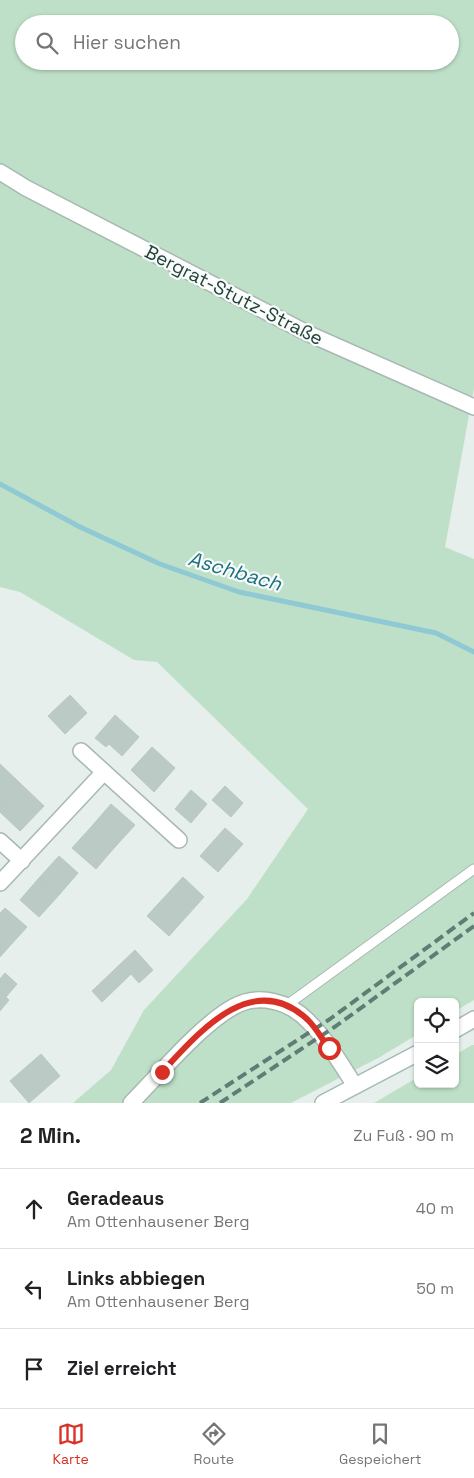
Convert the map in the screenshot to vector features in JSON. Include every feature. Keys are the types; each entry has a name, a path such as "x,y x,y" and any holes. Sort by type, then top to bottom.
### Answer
{"street":[{"name":"Bergrat-Stutz-Straße","path":"0,172 26,188 307,334 474,407"},
{"path":"81,751 179,840"},
{"path":"0,883 104,772"},
{"path":"0,841 22,861"},
{"path":"131,1103 217,1019 236,1006 255,1000 274,1001 287,1005 308,1020 355,1086"},
{"path":"459,1028 474,1019"},
{"path":"322,1103 414,1054"}],"lane":[{"path":"287,1005 474,870"}],"green space":[{"path":"0,0 474,0 474,388 445,547 474,559 474,1000 459,1009 459,998 414,998 414,1036 380,1057 291,1103 73,1103 111,1070 144,1010 247,899 308,809 157,662 134,660 20,592 0,587"},
{"path":"474,1045 474,1103 374,1103 414,1079 414,1088 459,1088 459,1053"}],"building":[{"path":"70,695 87,713 65,734 48,716"},
{"path":"115,715 139,737 122,756 109,744 106,747 95,738"},
{"path":"152,747 175,768 154,792 131,770"},
{"path":"0,764 21,784 0,806"},
{"path":"21,784 44,806 20,831 0,812 0,806"},
{"path":"225,786 243,803 231,817 212,800"},
{"path":"191,790 207,804 191,823 175,809"},
{"path":"111,804 135,825 115,847 92,826"},
{"path":"92,826 115,847 96,869 72,848"},
{"path":"225,828 243,844 218,872 200,856"},
{"path":"59,856 78,873 59,895 39,878"},
{"path":"183,877 204,897 169,936 147,916"},
{"path":"39,878 59,895 39,917 20,900"},
{"path":"5,908 27,927 7,949 0,942 0,913"},
{"path":"0,942 7,949 0,957"},
{"path":"135,950 153,970 139,983 131,974 102,1002 92,991"},
{"path":"5,973 17,984 6,997 0,992 0,979"},
{"path":"0,992 9,1000 0,1011"},
{"path":"41,1054 60,1076 29,1103 10,1081"}],"waterway":[{"name":"Aschbach","path":"0,484 80,527 160,564 239,592 436,633 474,652"}],"railway":[{"path":"200,1103 330,1019 474,913"},
{"path":"220,1103 336,1026 474,926"}],"route":[{"path":"162,1072 217,1019 236,1006 255,1000 274,1001 287,1005 308,1020 329,1048"}]}
